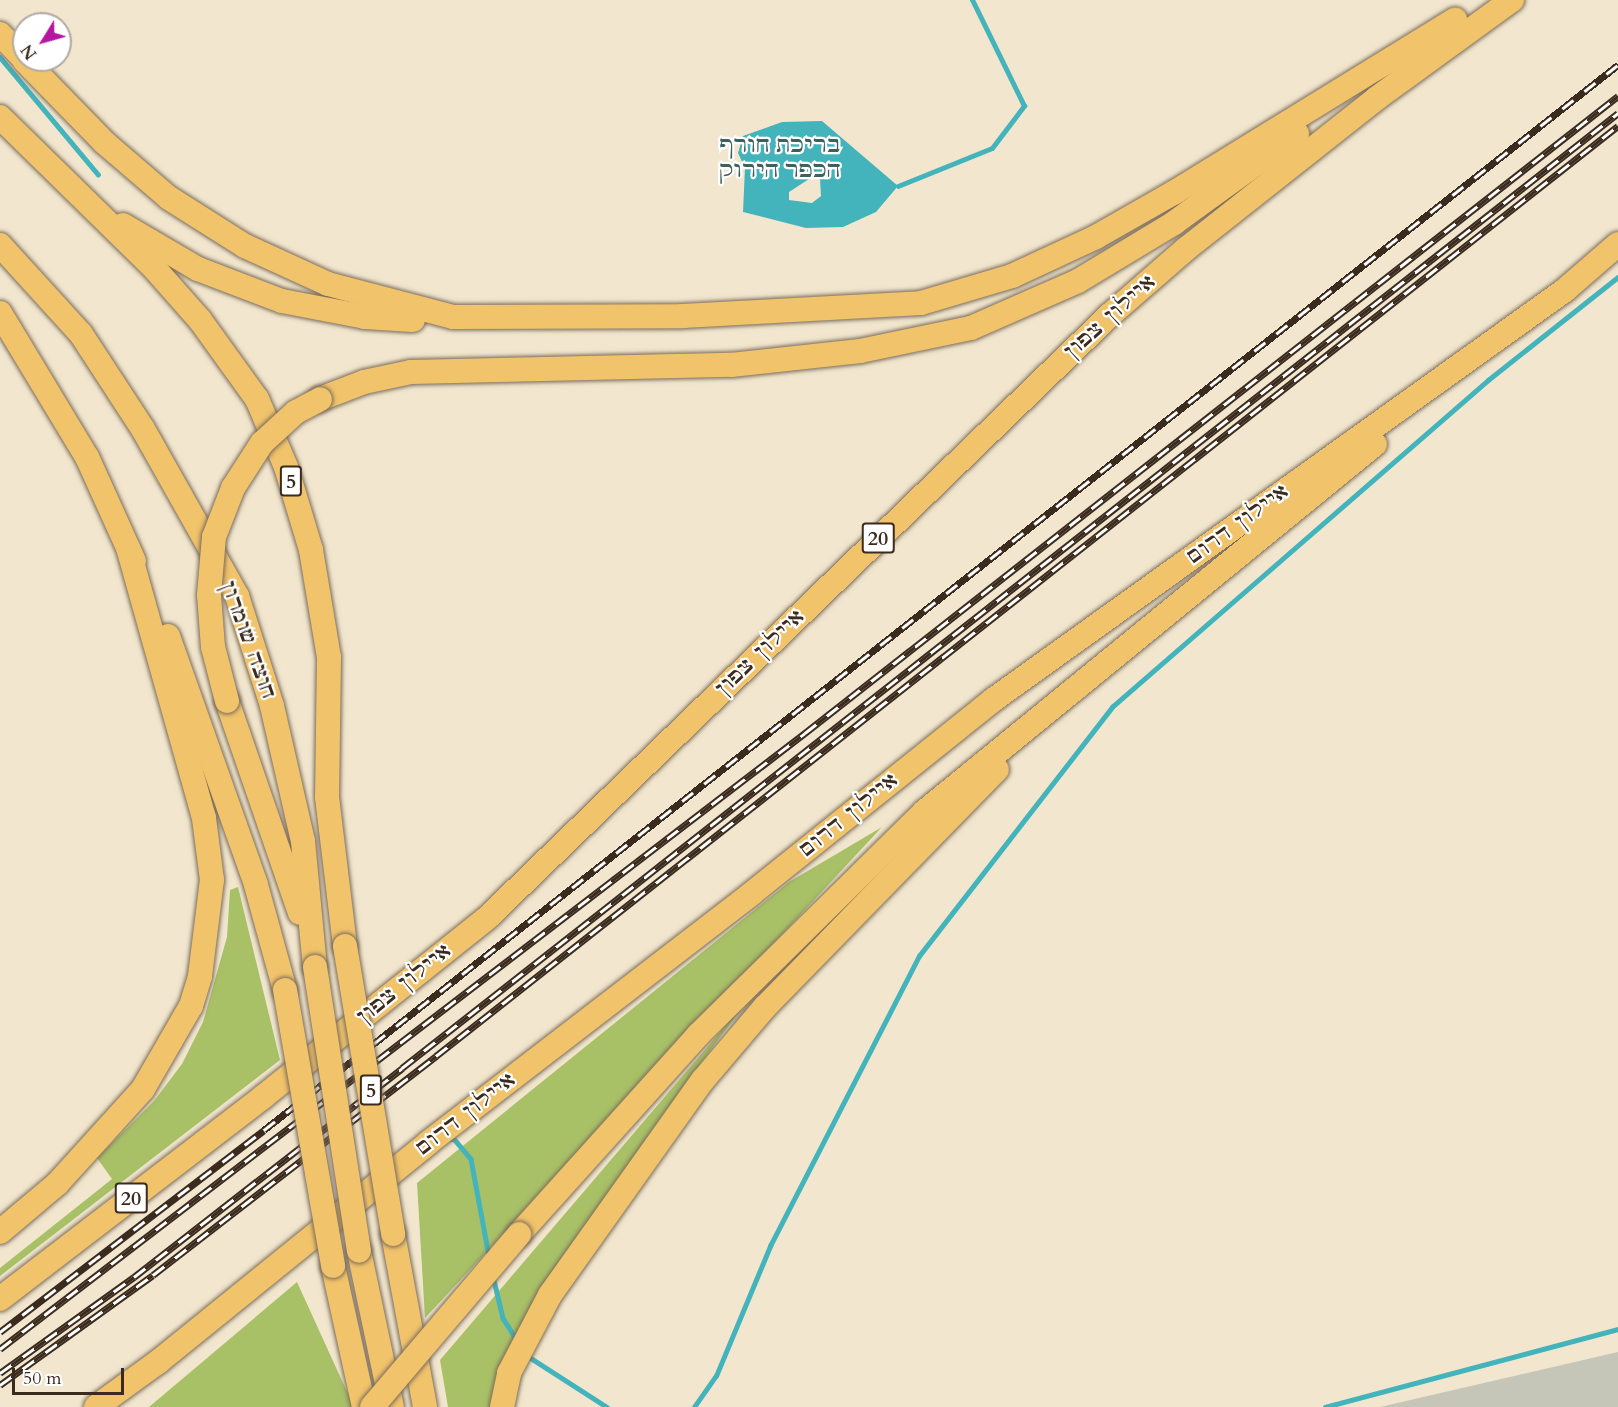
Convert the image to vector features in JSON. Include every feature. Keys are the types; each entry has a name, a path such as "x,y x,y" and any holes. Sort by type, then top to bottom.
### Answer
{"highway":[{"path":"315,963 227,701 212,637 209,595 214,537 233,488 262,443 296,412 320,399 364,382 411,372 731,364 860,351 971,328 1078,281 1174,222 1485,0"},
{"name":"איילון צפון","path":"0,1299 263,1097 487,918 1110,315 1186,249 1377,98 1512,0"},
{"path":"88,204 198,269 282,301 364,317 460,323 872,308 921,303 1012,276 1096,237 1455,20"},
{"path":"0,34 12,47"},
{"path":"36,72 105,144 169,198 216,229 286,267 370,298 422,311 453,316 556,318"},
{"name":"5","path":"0,117 155,268 200,320 257,399 286,467 311,550 329,657 327,796 345,946 393,1234 425,1407"},
{"name":"איילון דרום","path":"96,1407 158,1362 428,1143 751,894 993,700 1565,290 1618,244"},
{"name":"חוצה שומרון","path":"0,245 81,334 143,429 237,596 272,705 303,841 315,963 359,1251 392,1407"},
{"path":"372,1407 519,1234 698,1035 841,891 924,812 1565,290"},
{"path":"0,313 87,457 128,548 185,679 270,927 285,990 333,1266 364,1407"},
{"path":"0,1232 57,1184 144,1089 190,1006 200,976 212,880 204,818 128,548"},
{"path":"502,1407 510,1372 530,1328 574,1256 718,1062 765,1007 1071,691"}],"shaded area":[{"path":"1618,1352 1618,1407 1380,1407"}],"green space":[{"path":"882,827 425,1318 417,1183 789,882"},
{"path":"238,887 280,1060 0,1276 0,1268 112,1179 97,1158 154,1101 182,1064 203,1022 227,937 230,890"},
{"path":"750,997 692,1075 490,1407 448,1407 440,1360"},
{"path":"297,1282 354,1407 149,1407"}],"water":[{"name":"בריכת חורף הכפר הירוק","path":"822,121 898,186 876,212 843,227 806,228 743,212 745,168 738,153 743,136 782,122","holes":["809,179 820,179 821,196 812,203 789,200 789,192"]}],"waterway":[{"path":"898,186 992,148 1024,106 972,0"},
{"path":"0,57 98,174"},
{"path":"694,1407 716,1376 770,1246 919,956 1112,707 1488,380 1618,277"},
{"path":"446,1140 455,1140 471,1159 489,1256"},
{"path":"493,1276 503,1318 517,1340"},
{"path":"1325,1407 1618,1329"},
{"path":"526,1355 607,1407"}],"railway":[{"path":"0,1332 264,1130 1618,65"},
{"path":"0,1349 805,733 1618,96"},
{"path":"0,1373 134,1277 1618,113"},
{"path":"0,1385 153,1275 436,1056 1618,126"}]}
